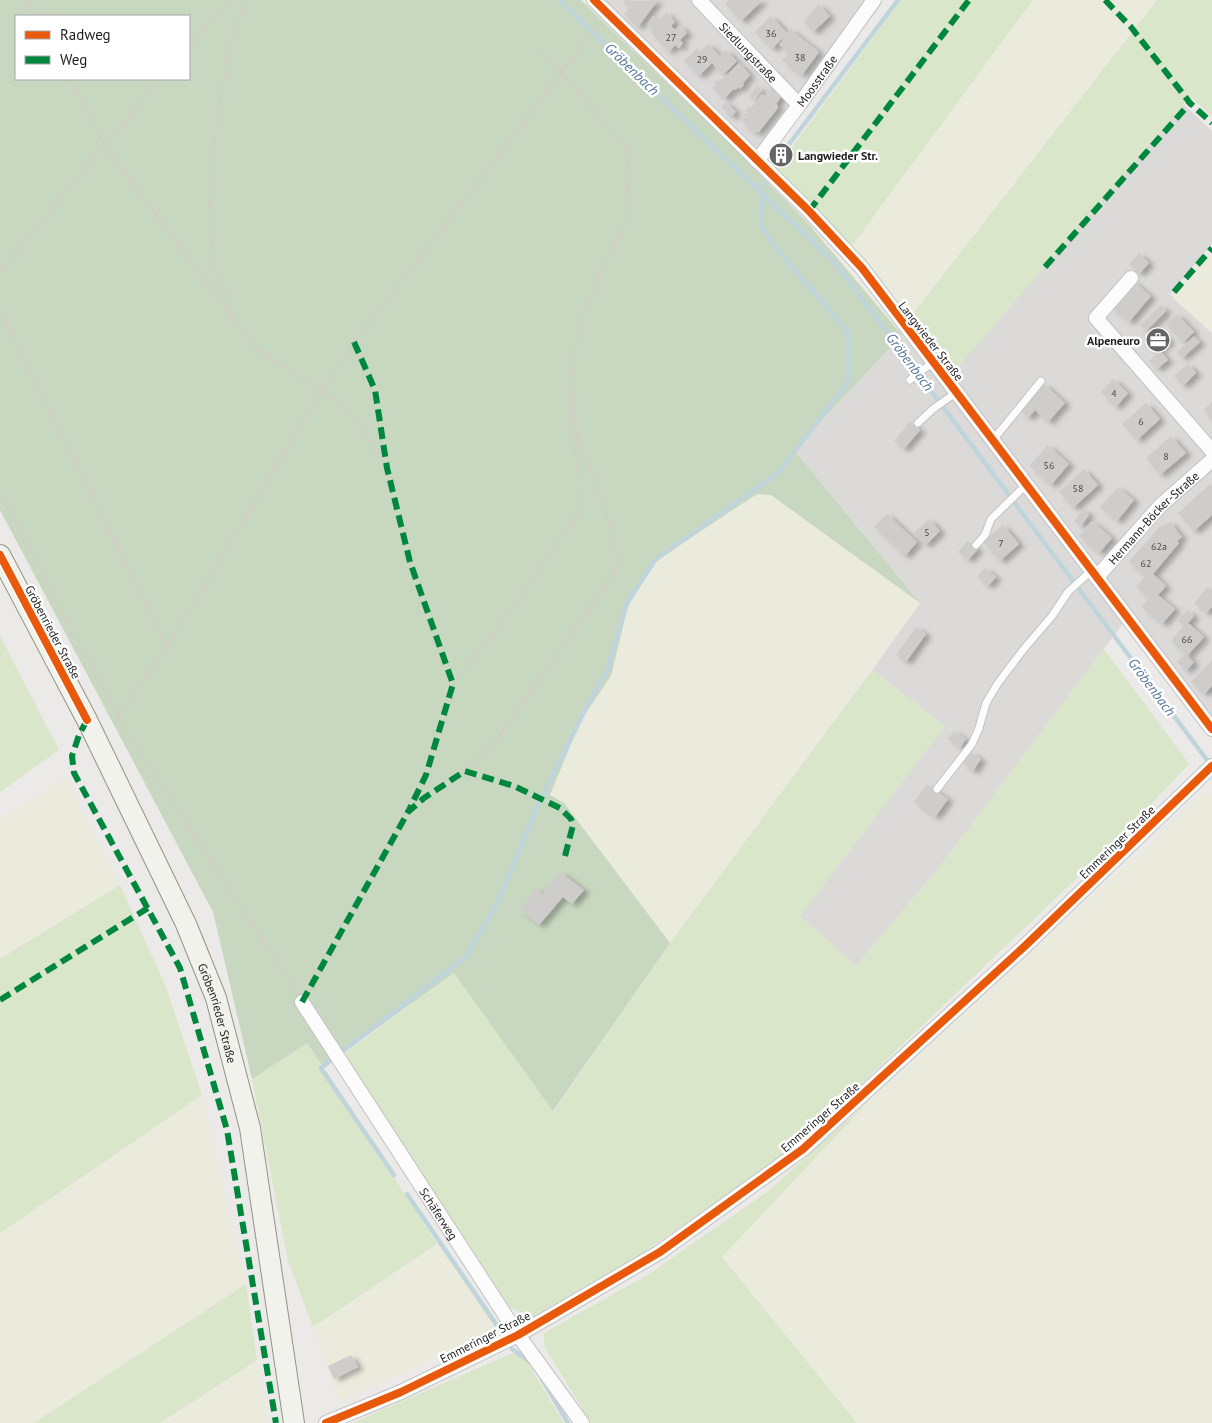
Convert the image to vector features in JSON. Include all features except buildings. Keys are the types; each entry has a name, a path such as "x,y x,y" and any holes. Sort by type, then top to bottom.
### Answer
{"street":[{"name":"Langwieder Straße","path":"594,0 809,211 862,268 952,396 993,440 1027,484 1091,575 1212,729"},
{"name":"Siedlungstraße","path":"700,0 800,105"},
{"name":"Moosstraße","path":"757,161 800,105 874,0"},
{"path":"1131,278 1096,318 1212,451"},
{"name":"Hermann-Böcker-Straße","path":"1091,575 1160,506 1212,460"},
{"name":"Gröbenrieder Straße","path":"0,555 87,720 186,924 216,998 250,1128 294,1423"},
{"name":"Emmeringer Straße","path":"326,1423 401,1392 518,1335 660,1252 803,1149 1026,946 1212,766"},
{"name":"Schäferweg","path":"302,1002 518,1335 582,1423"}],"lane":[{"path":"910,380 930,364"},
{"path":"993,440 1041,381"},
{"path":"918,424 933,409 952,396"},
{"path":"976,545 985,535 991,519 1027,484"},
{"path":"937,789 972,744 979,728 986,702 998,684 1023,650 1052,616 1068,592 1091,575"}],"path":[{"path":"25,0 32,15"},
{"path":"190,46 230,0"},
{"path":"235,322 213,261 208,182 226,64 244,0"},
{"path":"118,717 166,647 322,390 354,342 597,26"},
{"path":"453,684 511,610 578,511 579,482 572,426 570,372 585,308 627,216 628,151 562,72 540,50"},
{"path":"71,80 104,144 256,350 322,390 354,417 387,468"},
{"path":"0,272 104,144 160,80"},
{"path":"742,120 747,112"},
{"path":"0,308 166,647"},
{"path":"465,771 494,744 587,612 618,564 606,512 577,436 570,372"},
{"path":"0,493 118,717 302,1002"}],"shaded area":[{"path":"587,0 870,0 757,161"},
{"path":"1033,0 1157,0 908,320 851,247"},
{"path":"1184,105 1212,131 1212,244 1170,294 1212,333 1212,722 1131,613 937,870 856,966 799,916 945,726 872,670 920,603 794,450 902,335 943,384"},
{"path":"1212,252 1212,333 1173,298"},
{"path":"757,494 771,495 920,603 670,943 564,803 550,795 581,720 611,676 628,606 657,560"},
{"path":"66,778 120,885 0,959 0,819"},
{"path":"1207,791 1212,797 1212,1423 857,1423 722,1257 869,1101"},
{"path":"202,1095 246,1284 34,1423 0,1423 0,1233"},
{"path":"443,1243 492,1318 488,1334 339,1402 313,1327 437,1244"},
{"path":"257,1360 269,1423 160,1423"}],"green space":[{"path":"0,0 581,0 732,146 807,222 902,335 794,450 920,603 771,495 757,494 657,560 628,606 611,676 581,720 550,795 564,803 670,943 553,1111 454,973 323,1067 307,1043 252,1079 213,912 0,510"},
{"path":"901,0 1033,0 851,247 775,170"},
{"path":"1157,0 1212,0 1212,116 1191,97 951,375 908,320"},
{"path":"0,636 59,750 0,792"},
{"path":"1104,649 1189,764 1122,835 793,1149 641,1254 532,1317 510,1308 417,1173 345,1053 454,973 554,1111 670,943 872,670 945,726 800,916 856,966 937,870"},
{"path":"120,885 165,985 202,1095 0,1233 0,959"},
{"path":"307,1043 437,1244 313,1327 288,1261 252,1079"},
{"path":"869,1101 722,1257 857,1423 591,1423 544,1346 544,1333 649,1274 767,1192"},
{"path":"246,1284 257,1360 160,1423 34,1423"},
{"path":"520,1350 564,1423 352,1423"}],"waterway":[{"name":"Gröbenbach","path":"559,0 836,264 1210,764"},
{"path":"784,151 898,0"},
{"path":"759,190 763,183"},
{"path":"543,795 585,710 607,671 627,603 655,560 778,473 848,382 848,332 778,250 761,226 763,194"},
{"path":"339,1054 466,957 495,908 539,803"},
{"path":"335,1057 321,1068 394,1175"},
{"path":"407,1194 500,1330"},
{"path":"512,1349 533,1364"},
{"path":"542,1379 568,1423"}],"marked path":[{"path":"809,211 969,0"},
{"path":"1105,0 1131,27 1190,103 1212,123"},
{"path":"1045,267 1190,103"},
{"path":"1174,292 1212,248"},
{"path":"354,342 375,390 387,468 410,562 453,684 426,775 408,812"},
{"path":"87,720 79,735 72,756 74,773 180,968 227,1130 276,1423"},
{"path":"302,1002 408,812 424,798 465,771 514,786 560,808 571,819 573,825 564,860"},
{"path":"0,1000 148,908"}],"cycle path":[{"path":"594,0 809,211 862,268 1212,729"},
{"path":"0,555 87,720"},
{"path":"326,1423 401,1392 518,1335 660,1252 803,1149 1026,945 1212,766"}],"place":[{"name":"Langwieder Str.","path":"781,155"},
{"name":"Alpeneuro","path":"1158,340"}]}
